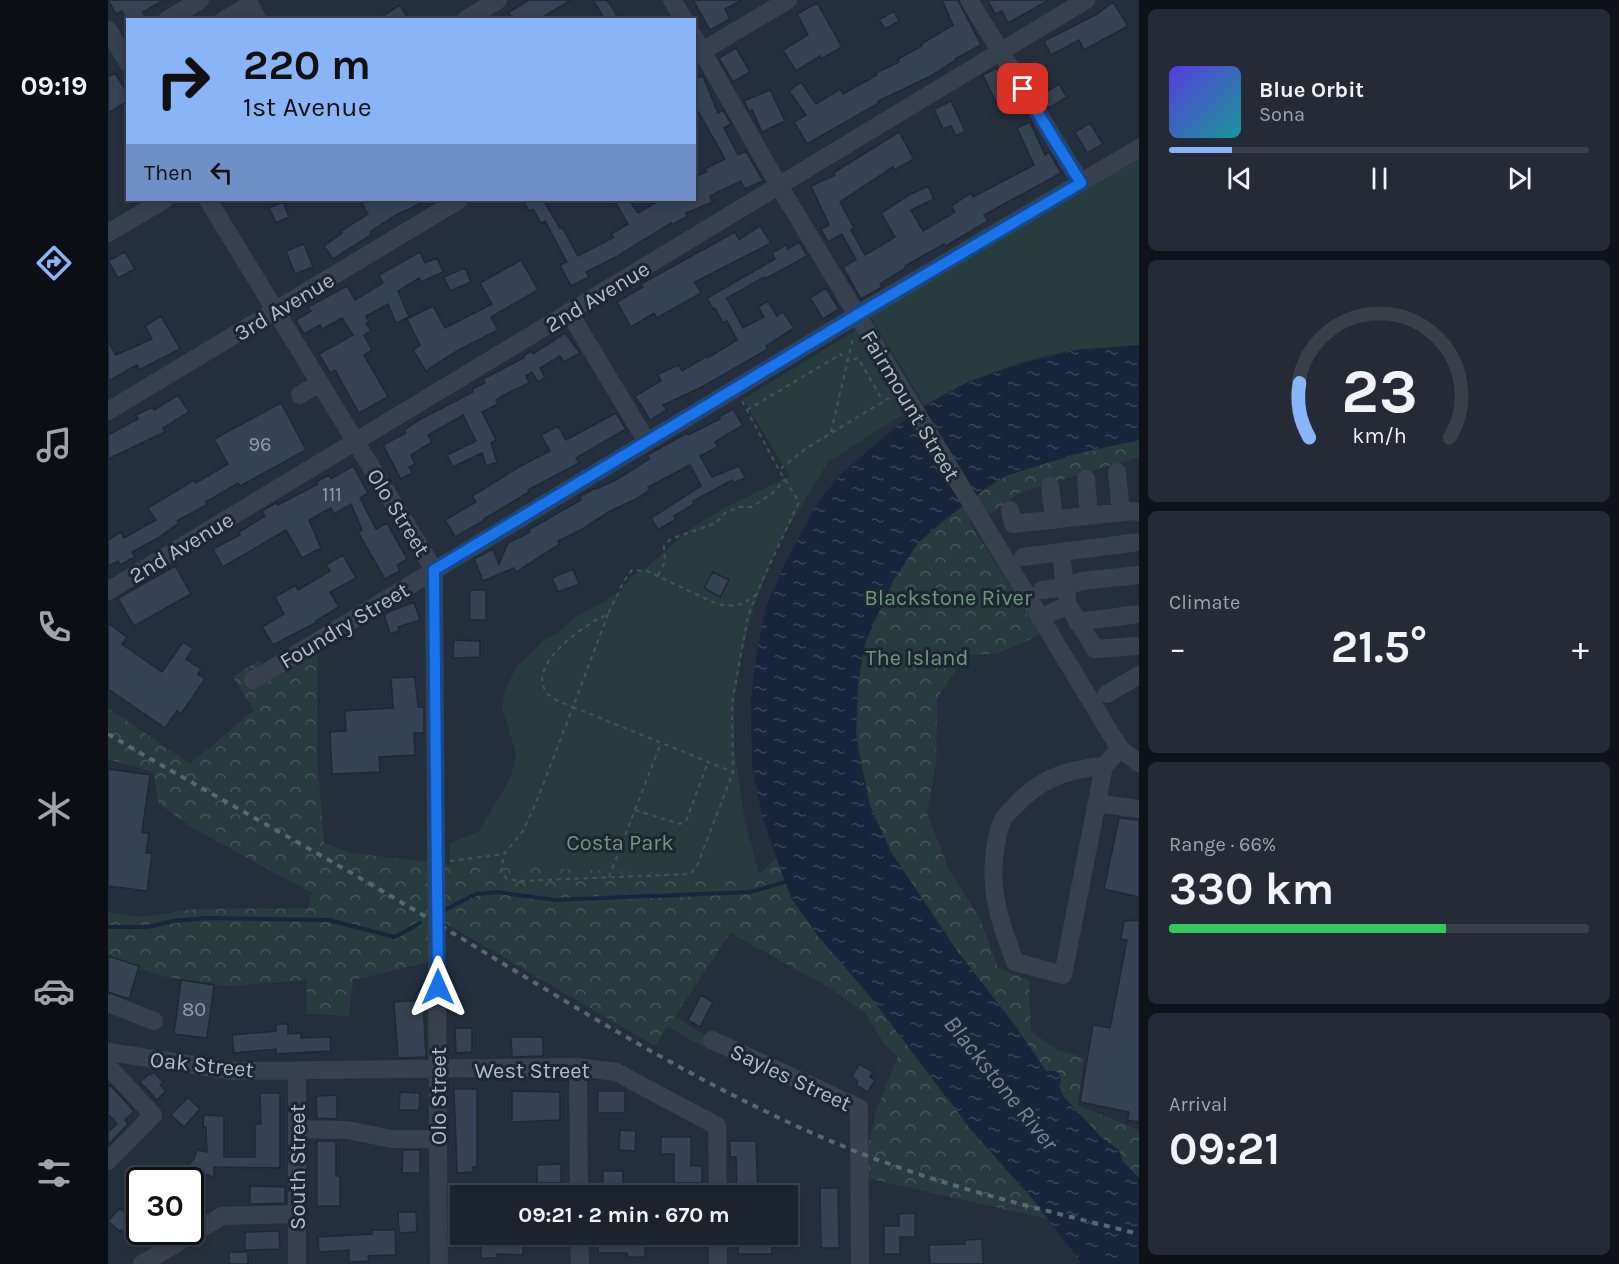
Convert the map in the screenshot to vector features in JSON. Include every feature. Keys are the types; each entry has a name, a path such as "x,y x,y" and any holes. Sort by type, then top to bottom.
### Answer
{"street":[{"path":"170,18 200,0"},
{"path":"468,18 498,0"},
{"path":"672,0 683,18"},
{"path":"697,48 788,0"},
{"path":"969,0 1081,183"},
{"name":"2nd Avenue","path":"108,591 1086,0"},
{"path":"227,18 249,5 257,18"},
{"path":"108,30 120,52"},
{"name":"Fairmount Street","path":"697,48 913,410 1120,750 1139,762"},
{"name":"Foundry Street","path":"253,680 857,315 1139,148"},
{"path":"108,233 162,201"},
{"name":"Olo Street","path":"209,201 434,570 439,1264"},
{"name":"3rd Avenue","path":"108,411 457,201"},
{"path":"569,312 647,442"},
{"path":"300,395 319,383"},
{"path":"1010,510 1012,524 1130,512 1117,472"},
{"path":"1086,479 1089,516"},
{"path":"1050,486 1054,520"},
{"path":"1023,557 1139,542"},
{"path":"1061,552 1068,605 1095,649 1139,646"},
{"path":"1042,590 1065,587 1082,581 1139,575"},
{"path":"1040,618 1068,605"},
{"path":"1077,622 1139,614"},
{"path":"1107,694 1139,675"},
{"path":"1104,766 1089,767 1036,786 1002,820 995,853 994,886 1004,933 1015,962 1063,975 1104,766 1120,750"},
{"path":"1097,803 1139,809"},
{"path":"108,1003 154,1021"},
{"name":"Sayles Street","path":"712,1040 860,1108 860,1264"},
{"name":"Oak Street","path":"108,1052 233,1071 297,1070"},
{"path":"578,1068 579,1185"},
{"name":"West Street","path":"297,1070 578,1068 616,1072 717,1126 718,1185"},
{"path":"108,1161 153,1115 109,1070"},
{"name":"South Street","path":"297,1070 297,1264"},
{"path":"297,1129 347,1130 392,1140 439,1139"},
{"path":"142,1264 222,1216 297,1214"},
{"path":"579,1245 580,1264"},
{"path":"718,1245 718,1264"}],"path":[{"path":"831,433 853,338"},
{"path":"747,410 841,354 843,359 848,361 858,358 883,402"},
{"path":"779,470 804,449 902,390"},
{"path":"742,400 779,470 799,502 748,616 732,704 733,772 701,856 690,874 520,881 507,879 501,872 504,854 527,823 608,614 632,570 647,571 717,604 729,606 744,604 757,594"},
{"path":"657,576 665,562 664,546 671,539 716,524 725,513 739,507 752,507 774,492 785,479"},
{"path":"608,614 596,619 557,650 543,673 544,690 553,699 733,772"},
{"path":"609,877 661,743"},
{"path":"635,810 680,824 686,821 708,762"},
{"path":"437,862 504,854"}],"green space":[{"path":"1139,143 1139,345 1075,350 1037,358 978,378 925,406 865,308"},
{"name":"Costa Park","path":"856,330 905,413 828,462 779,543 754,606 741,657 735,695 734,748 745,822 766,900 732,906 673,1015 711,1039 707,1049 655,1020 450,878 449,844 479,831 511,777 516,754 502,707 505,691 516,667 542,641 576,617 620,592 631,577 648,566 690,529 722,509 790,476 743,399"},
{"name":"The Island","path":"1139,440 1139,457 1019,493 993,513 969,521 1040,635 996,654 966,655 937,698 936,764 927,813 949,870 980,919 998,968 1029,980 1031,1031 1055,1049 1084,1058 1078,1105 1139,1130 1139,1178 1122,1160 1119,1150 1101,1137 1064,1097 1059,1084 1046,1071 1014,1024 958,952 891,852 870,806 856,733 858,684 865,643 893,581 918,543 989,486 1008,475 1080,453"},
{"path":"318,643 317,753 324,843 350,853 452,865 758,876 776,858 791,898 818,936 870,996 972,1131 1048,1219 867,1178 867,1151 876,1111 898,1056 886,1046 865,1013 830,988 730,933 655,1046 433,916 433,961 353,980 349,1016 306,1014 307,980 229,986 166,977 108,958 108,912 142,917 195,909 308,908 312,893 196,830 159,804 153,772 108,759 108,708 190,764 254,710 233,677 258,661 267,672"}],"water":[{"name":"Blackstone River","path":"1139,345 1139,440 1080,453 1008,475 989,486 940,523 918,543 893,581 865,643 858,684 856,733 859,754 870,806 891,852 958,952 1014,1024 1046,1071 1059,1073 1061,1080 1059,1087 1064,1097 1101,1137 1119,1150 1122,1160 1139,1178 1139,1264 1082,1264 1031,1197 972,1131 870,996 818,936 791,898 762,816 752,765 751,698 757,650 766,607 784,565 818,502 843,472 898,425 931,402 968,382 1024,363 1074,350"}],"building":[{"path":"108,0 164,0 143,12 145,16 142,18 126,18 126,20 122,11 116,14"},
{"path":"529,0 571,0 541,18 512,18 509,12"},
{"path":"593,0 607,0 617,15 613,18 604,18"},
{"path":"693,0 742,0 725,9 730,19 710,30"},
{"path":"942,0 958,0 981,45 955,59 931,76 878,101 879,103 807,144 794,122 806,115 789,91 801,82 816,104 840,89 843,94 877,75 876,73 899,62 898,59 953,25"},
{"path":"988,0 1049,0 1008,23 1002,11 995,14"},
{"path":"1113,2 1128,26 1084,50 1079,40 1051,55 1044,41 1097,14"},
{"path":"817,3 842,47 821,59 820,56 796,71 783,50 808,35 797,14"},
{"path":"400,5 408,18 380,18"},
{"path":"894,11 899,21 885,29 879,20"},
{"path":"736,48 750,72 733,82 719,58"},
{"path":"997,68 1017,107 1002,115 983,75"},
{"path":"115,73 126,91 126,102 108,113 108,77"},
{"path":"703,76 718,113 723,110 731,124 724,128 738,155 746,151 763,181 745,189 741,181 710,196 711,200 717,200 686,213 688,216 671,225 671,223 618,256 586,272 589,277 571,286 560,265 567,262 545,221 541,223 533,209 529,211 524,201 549,201 545,203 578,256 614,237 611,234 628,224 615,201 630,201 638,213 658,201 696,201 696,176 707,172 705,169 725,159 696,108 696,78"},
{"path":"1059,84 1067,97 1049,108 1041,95"},
{"path":"770,90 785,121 762,132 752,110 749,111 744,101"},
{"path":"951,101 965,131 956,136 951,126 943,129 934,109"},
{"path":"1030,122 1045,155 1049,152 1061,173 984,215 988,221 946,246 944,244 905,266 906,268 880,284 882,287 861,299 843,267 856,260 842,234 828,242 821,229 829,225 811,186 835,175 833,173 899,132 914,159 894,170 893,167 840,202 854,228 851,230 865,255 895,237 881,213 909,195 928,186 934,199 911,210 923,231 955,212 951,206 971,193 973,197 1034,165 1017,128"},
{"path":"1090,123 1103,144 1087,153 1075,132"},
{"path":"365,201 426,201 396,215 370,232 371,235 333,259 324,246 342,233 341,231 368,214 362,203"},
{"path":"283,202 289,217 276,223 269,208"},
{"path":"760,226 771,243 695,282 701,293 657,318 654,313 631,327 617,302 643,287 641,284 735,232 739,240"},
{"path":"799,242 807,256 727,298 743,328 764,317 758,307 768,301 777,316 783,312 794,328 766,346 768,349 702,387 663,405 667,410 650,420 635,396 661,381 658,374 679,365 682,371 737,340 727,321 723,323 707,298 775,259 772,253 786,245 788,249"},
{"path":"304,244 313,267 295,274 286,251"},
{"path":"125,252 135,269 118,278 108,261"},
{"path":"420,252 425,263 437,258 443,272 421,282 419,278 398,291 409,317 396,323 388,304 366,316 369,322 366,323 371,331 364,335 372,350 364,355 388,397 359,413 335,370 330,373 319,354 353,335 342,318 322,329 320,325 304,334 296,320 311,311 308,307 347,286 355,300 383,283 379,275"},
{"path":"521,260 538,290 491,317 498,330 457,351 426,371 413,350 420,345 407,319 433,306 445,328 492,304 480,283"},
{"path":"465,268 471,282 450,291 444,277"},
{"path":"826,288 839,309 823,319 810,298"},
{"path":"161,316 180,349 139,370 137,365 108,381 108,341 116,355 152,339 145,326"},
{"path":"565,333 580,353 564,362 560,356 540,368 545,378 538,382 532,372 526,376 529,383 504,395 496,400 498,404 482,412 496,440 491,443 497,462 486,466 482,453 453,467 447,455 476,441 463,415 428,435 432,442 411,455 415,464 409,467 412,473 401,479 383,445 406,433 404,430 419,420 473,392 472,389 485,383 483,379 524,358 523,356 531,351 533,354"},
{"path":"178,395 189,412 163,428 165,432 108,459 108,435 138,419 136,415 153,407 154,410"},
{"path":"281,403 306,450 240,486 238,483 206,502 208,504 177,521 179,523 158,538 132,552 135,557 120,565 118,561 108,566 108,540 121,532 124,538 156,520 148,508 194,480 196,483 228,464 214,439"},
{"path":"733,409 743,425 715,442 718,447 700,456 712,477 739,466 745,478 733,483 732,480 693,501 694,504 674,516 676,519 658,530 651,518 701,486 690,465 648,487 650,490 636,499 558,541 560,544 516,572 514,568 483,581 474,559 493,549 499,564 508,543 581,500 579,497 616,480 649,459 647,455 687,433 688,435 720,419 719,417"},
{"path":"616,413 626,429 576,458 579,463 528,490 529,492 455,537 445,520 476,502 472,496 550,451 541,435 558,426 566,440"},
{"path":"353,466 368,493 360,498 376,529 387,523 407,559 397,565 400,571 385,579 358,532 362,530 351,504 334,514 331,508 309,520 321,548 302,558 286,530 223,567 213,549 240,535 239,532 265,516 262,511 277,502 278,505 318,484 316,482 329,475 331,479"},
{"path":"343,555 356,578 330,592 339,607 317,622 273,645 262,627 284,614 275,597 296,585 298,590 330,571 326,565"},
{"path":"175,566 191,594 134,626 118,598"},
{"path":"573,569 579,584 558,592 552,578"},
{"path":"713,572 729,580 720,597 704,588"},
{"path":"470,590 486,590 486,620 470,620"},
{"path":"414,602 420,620 398,627 399,631 390,634 384,614"},
{"path":"108,623 127,637 122,644 162,672 183,642 193,649 186,659 201,669 198,674 205,679 181,714 177,711 165,728 108,689"},
{"path":"454,640 480,641 480,657 453,658"},
{"path":"415,677 418,707 424,707 424,733 414,733 415,755 379,757 380,772 332,774 330,732 346,731 345,711 393,708 391,678"},
{"path":"108,769 150,775 142,832 149,833 146,853 152,853 147,891 108,886"},
{"path":"1119,818 1139,820 1139,897 1104,889"},
{"path":"1139,920 1139,1122 1127,1120 1129,1112 1080,1102 1093,1025 1110,1028 1127,940 1121,939 1124,921"},
{"path":"108,956 139,966 129,999 108,992"},
{"path":"181,980 214,985 207,1038 174,1034"},
{"path":"701,995 713,1002 700,1027 688,1020"},
{"path":"423,1000 426,1057 398,1058 394,1002"},
{"path":"276,1024 288,1024 288,1034 301,1033 301,1038 330,1037 331,1051 276,1054 276,1049 234,1053 232,1035 276,1031"},
{"path":"455,1028 472,1028 472,1052 456,1053"},
{"path":"511,1037 543,1038 543,1056 512,1057"},
{"path":"859,1064 873,1072 870,1077 875,1080 868,1092 856,1085 858,1081 852,1077"},
{"path":"154,1072 163,1082 160,1085 166,1091 157,1100 140,1082"},
{"path":"110,1085 134,1111 125,1120 128,1124 108,1145 108,1132 117,1124 108,1114 108,1087"},
{"path":"454,1089 477,1089 477,1167 473,1167 473,1172 457,1173"},
{"path":"512,1091 560,1092 560,1120 512,1122"},
{"path":"598,1091 625,1091 625,1113 598,1113"},
{"path":"400,1092 420,1093 419,1110 399,1110"},
{"path":"260,1093 280,1093 280,1168 214,1167 214,1178 204,1173 204,1167 186,1167 194,1159 197,1150 207,1152 206,1127 203,1127 204,1115 224,1116 224,1157 255,1157 255,1124 261,1124"},
{"path":"337,1095 337,1119 317,1118 316,1096"},
{"path":"188,1097 200,1109 184,1127 171,1115"},
{"path":"620,1130 636,1131 635,1151 619,1150"},
{"path":"661,1137 691,1137 691,1166 702,1166 702,1183 674,1183 674,1154 661,1154"},
{"path":"317,1141 336,1141 336,1176 340,1176 340,1206 317,1206"},
{"path":"730,1141 756,1141 758,1185 737,1185 736,1157 730,1157"},
{"path":"403,1150 420,1150 420,1173 402,1173"},
{"path":"561,1164 561,1183 537,1183 537,1165"},
{"path":"603,1171 623,1171 623,1185 603,1185"},
{"path":"250,1186 285,1187 285,1203 250,1204"},
{"path":"820,1188 838,1188 839,1248 821,1248"},
{"path":"120,1208 126,1214 126,1234 119,1231 108,1221"},
{"path":"398,1212 416,1212 417,1232 399,1233"},
{"path":"915,1213 915,1237 900,1237 900,1254 884,1254 884,1226 899,1226 899,1214"},
{"path":"372,1230 395,1230 396,1255 368,1256 369,1261 349,1262 349,1250 319,1252 318,1237 372,1234"},
{"path":"279,1231 280,1249 245,1250 245,1232"},
{"path":"982,1239 983,1264 930,1264 929,1245 965,1244 965,1240"},
{"path":"481,1245 523,1245 523,1255 497,1254 497,1258 481,1258"},
{"path":"598,1245 645,1245 645,1257 628,1257 627,1253 598,1253"},
{"path":"738,1245 772,1245 772,1254 738,1254"},
{"path":"229,1252 248,1252 248,1264 229,1264"}],"waterway":[{"path":"443,911 476,894 498,892 555,900 750,892 789,881"},
{"path":"108,927 147,927 174,921 206,918 328,920 395,937 420,923"}],"railway":[{"path":"108,734 445,928 613,1029 785,1121 917,1174 990,1196 1139,1234"}],"route":[{"path":"438,987 434,570 1081,183 1023,89"}]}
